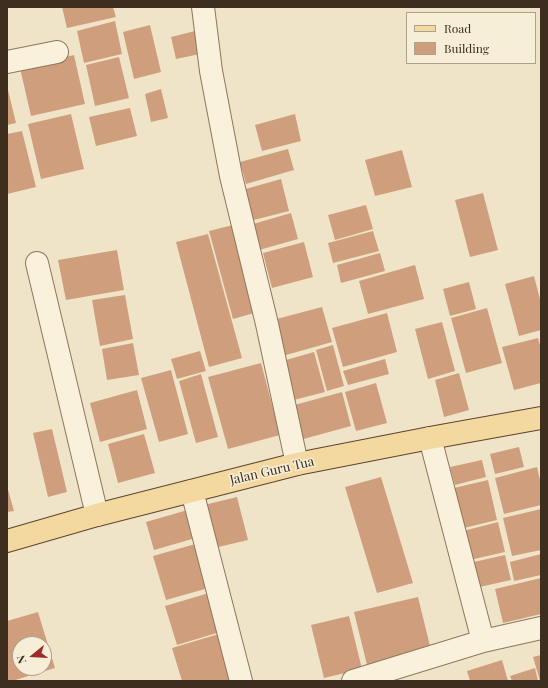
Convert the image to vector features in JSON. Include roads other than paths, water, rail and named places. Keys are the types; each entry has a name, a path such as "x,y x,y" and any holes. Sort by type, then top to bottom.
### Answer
{"main road":[{"name":"Jalan Guru Tua","path":"7,541 98,515 297,464 541,418"}],"street":[{"path":"203,7 211,71 231,176 267,324 297,464"},
{"path":"7,62 57,52"},
{"path":"37,263 98,515"},
{"path":"430,438 483,641"},
{"path":"192,491 241,681"},
{"path":"353,681 483,641 541,628"}]}
